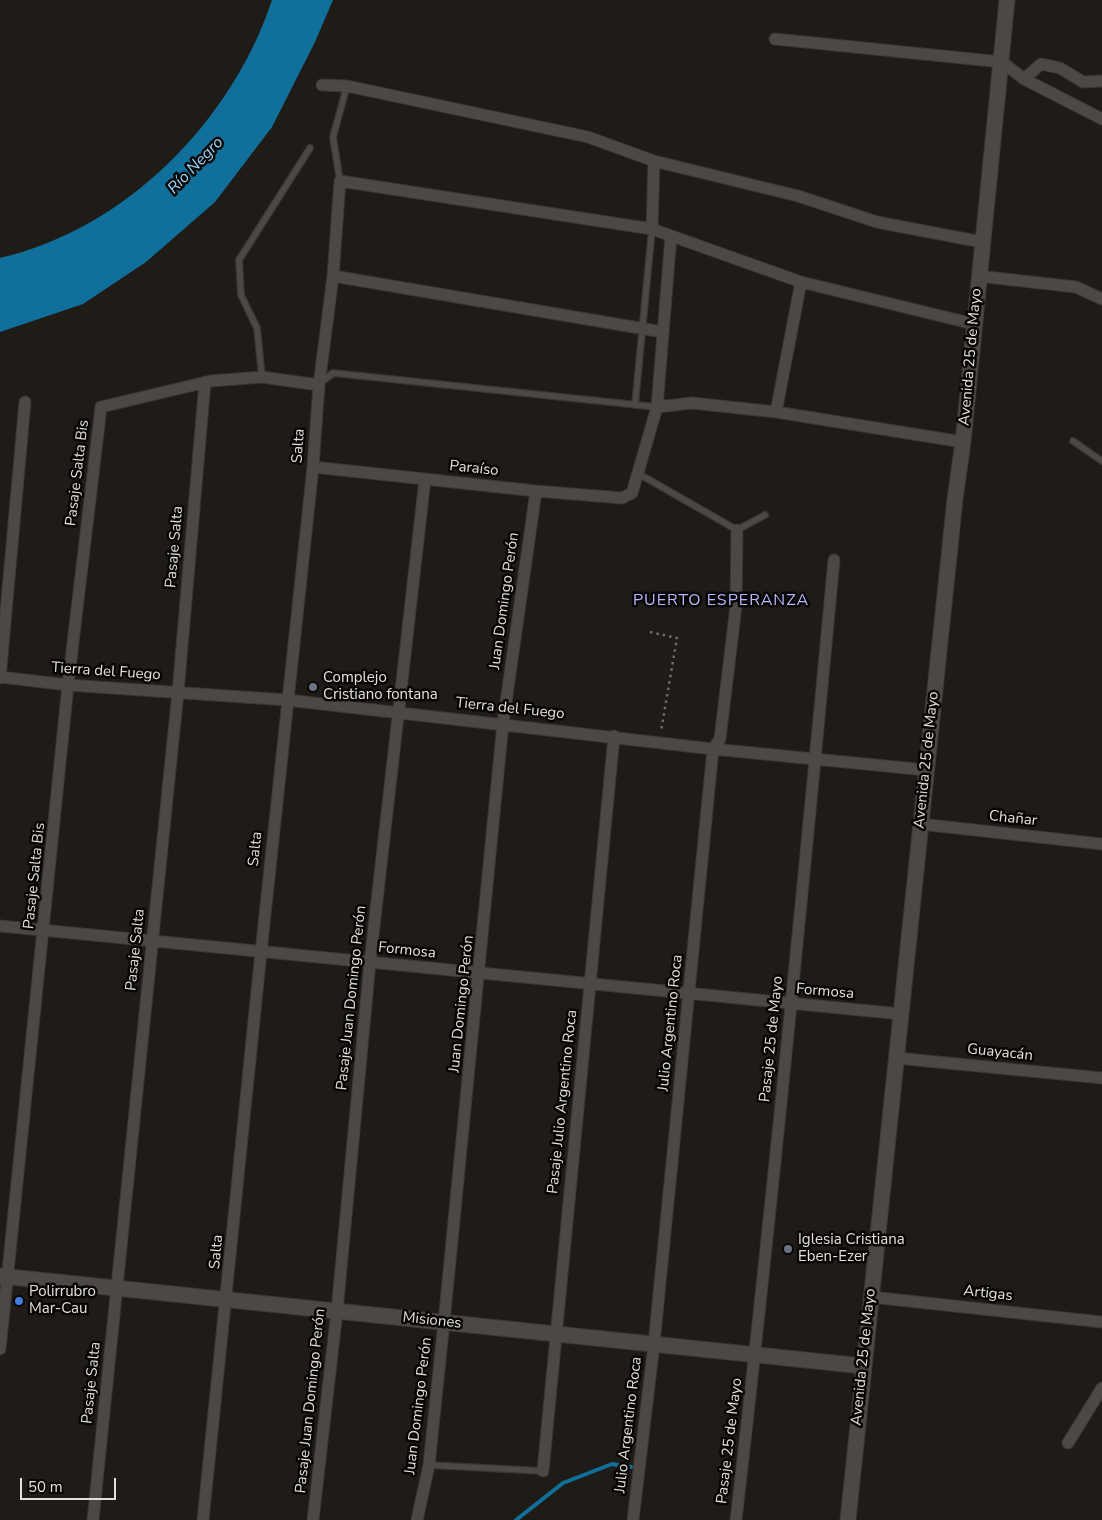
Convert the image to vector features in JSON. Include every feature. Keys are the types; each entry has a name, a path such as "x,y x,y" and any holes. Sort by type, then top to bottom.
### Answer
{"street":[{"name":"Avenida 25 de Mayo","path":"848,1520 920,824 955,499 963,442 978,276 1002,62 1006,0"},
{"path":"776,39 1002,62 1024,79 1102,119"},
{"path":"1024,79 1041,64 1060,68 1083,82 1102,81"},
{"path":"322,85 347,86 588,137 654,161 798,196 877,222 982,242"},
{"path":"652,229 654,161"},
{"path":"340,181 652,229 801,282 974,324"},
{"name":"Salta","path":"204,1520 260,952 312,467 318,385 333,276 340,181"},
{"path":"639,474 657,407 670,236"},
{"path":"333,276 663,332"},
{"path":"978,276 1076,287 1102,299"},
{"path":"776,412 801,282"},
{"path":"205,382 262,376 318,385"},
{"name":"Pasaje Salta Bis","path":"0,1348 4,1276 45,931 68,685 100,407 205,382"},
{"name":"Pasaje Salta","path":"93,1520 178,692 205,382"},
{"path":"0,677 25,402"},
{"path":"657,407 692,403 776,412 963,442"},
{"name":"Paraíso","path":"312,467 536,491 622,498 632,494 639,474"},
{"name":"Pasaje Juan Domingo Perón","path":"313,1520 337,1311 370,962 425,479"},
{"name":"Juan Domingo Perón","path":"417,1520 429,1465 480,973 503,723 536,491"},
{"name":"Julio Argentino Roca","path":"633,1520 654,1344 713,749 720,739 736,606 737,530"},
{"name":"Pasaje 25 de Mayo","path":"736,1520 756,1354 817,759 834,560"},
{"name":"Tierra del Fuego","path":"0,677 68,685 287,700 503,723 713,749 926,770"},
{"name":"Pasaje Julio Argentino Roca","path":"543,1471 614,736"},
{"name":"Chañar","path":"920,824 1102,844"},
{"name":"Formosa","path":"0,926 901,1014"},
{"name":"Guayacán","path":"896,1058 1102,1078"},
{"name":"Misiones","path":"4,1276 863,1366"},
{"name":"Artigas","path":"871,1297 1102,1322"},
{"path":"1068,1443 1102,1388"}],"lane":[{"path":"340,181 334,138 347,86"},
{"path":"262,376 256,328 240,294 239,260 310,148"},
{"path":"636,405 652,229"},
{"path":"318,385 333,373 657,407"},
{"path":"1073,441 1102,460"},
{"path":"639,474 737,530 765,515"},
{"path":"429,1465 543,1471"}],"path":[{"path":"650,632 677,638 659,742"}],"water":[{"name":"Río Negro","path":"272,0 333,0 315,42 272,127 215,202 146,262 83,304 0,332 0,258 46,244 90,222 131,196 168,163 202,127 230,87 254,45"}],"waterway":[{"path":"516,1520 563,1483 612,1464 631,1467"}],"place":[{"name":"Complejo Cristiano fontana","path":"313,687"},
{"name":"Iglesia Cristiana Eben-Ezer","path":"788,1249"},
{"name":"Polirrubro Mar-Cau","path":"19,1301"}],"district":[{"name":"PUERTO ESPERANZA","path":"721,601"}]}
